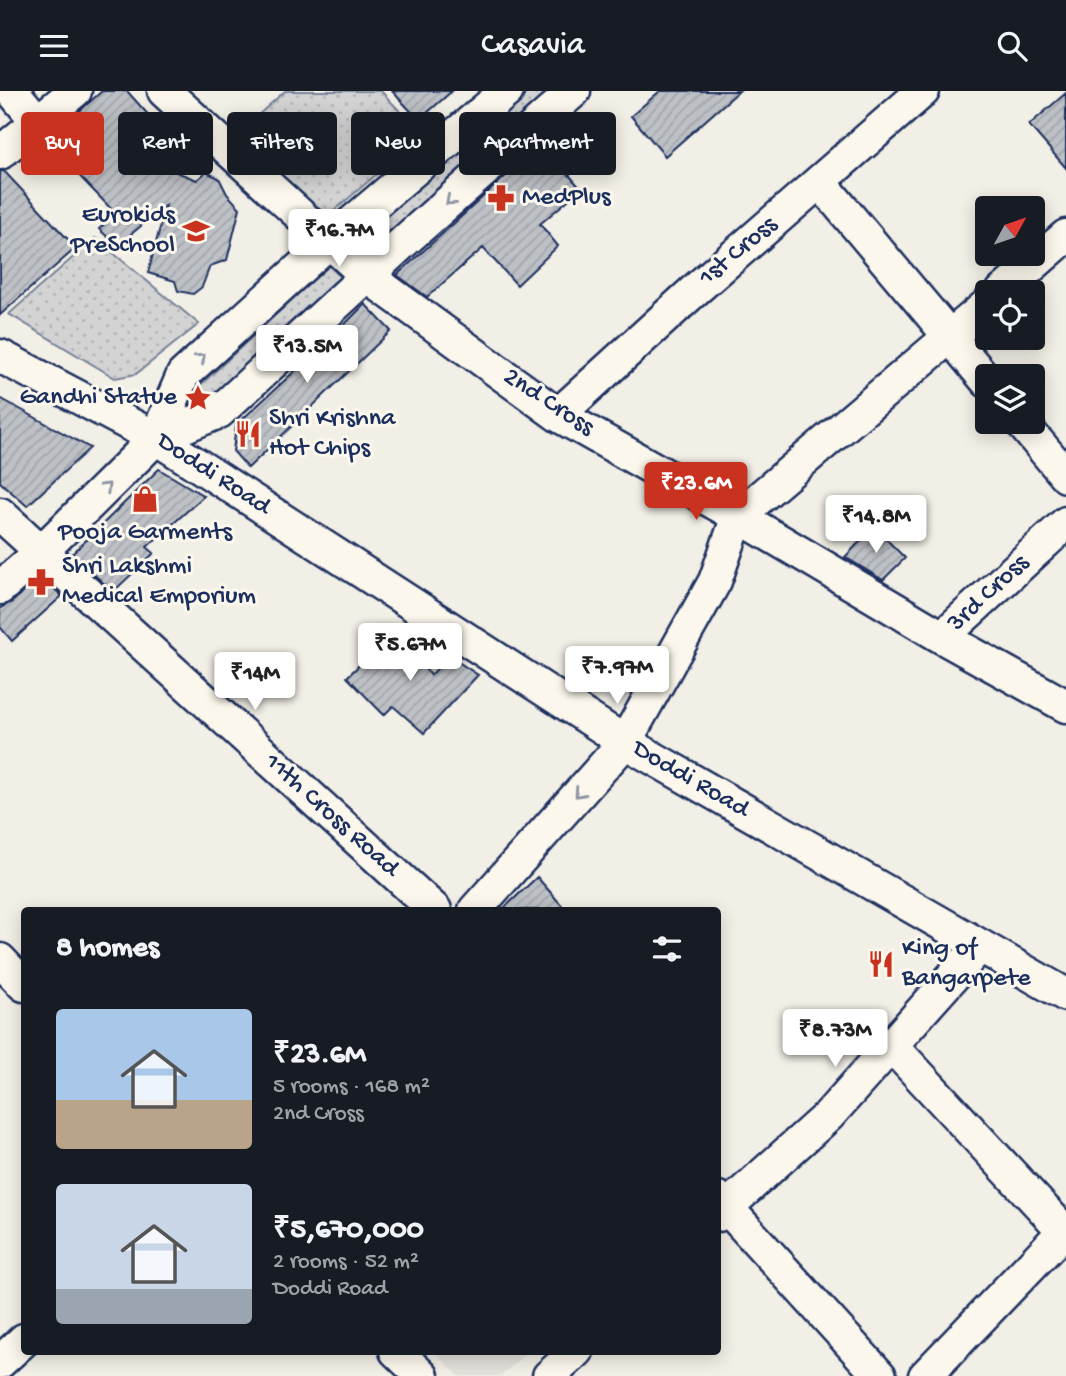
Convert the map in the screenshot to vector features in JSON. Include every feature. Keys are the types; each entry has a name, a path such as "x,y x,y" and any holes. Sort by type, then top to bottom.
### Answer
{"street":[{"path":"12,91 30,112"},
{"path":"50,112 75,91"},
{"name":"2nd Cross","path":"164,91 367,276 558,415 1066,706"},
{"path":"0,588 40,553 156,438 183,375 329,242 507,91"},
{"path":"156,438 219,412 574,91"},
{"name":"1st Cross","path":"558,415 695,290 923,91"},
{"path":"0,153 21,136"},
{"path":"820,182 975,366"},
{"path":"1016,280 1066,236"},
{"path":"478,907 625,742 715,581 738,516 975,316"},
{"name":"Doddi Road","path":"0,356 156,438 625,742 1066,995"},
{"path":"1031,434 1066,476"},
{"name":"11th Cross Road","path":"0,514 432,907"},
{"name":"3rd Cross","path":"942,637 1066,523"},
{"path":"721,1205 829,1115 979,947"},
{"path":"0,960 21,982"},
{"path":"891,1045 1065,1230 925,1376"},
{"path":"721,1207 880,1376"},
{"path":"0,1363 21,1343"},
{"path":"400,1355 422,1376"},
{"path":"549,1376 573,1355"}],"shaded area":[{"path":"285,91 381,91 401,112 351,112 351,175 376,175 327,217 281,175 337,175 337,112 262,112"},
{"path":"529,91 555,91 531,112 505,112"},
{"path":"459,152 459,175 365,258 351,245 432,175 445,175 445,164"},
{"path":"95,238 199,324 136,374 115,378 9,314"},
{"path":"329,265 343,280 204,406 192,393"},
{"path":"437,1355 524,1355 501,1376 459,1376"}],"building":[{"path":"102,91 127,91 146,112 118,112 118,175 184,175 197,180 203,175 212,175 219,178 227,194 240,208 227,260 210,266 202,287 193,294 178,291 175,281 148,273 166,205 117,246 99,229 116,214 79,175 104,175 104,112 78,112"},
{"path":"392,91 452,91 428,112 412,112"},
{"path":"660,91 739,91 665,156 631,116"},
{"path":"1066,93 1066,168 1029,125"},
{"path":"0,171 4,171 76,248 0,315"},
{"path":"507,175 569,175 581,189 540,224 558,246 517,285 483,248 427,297 397,275"},
{"path":"365,304 391,331 248,468 233,451 236,425 309,360"},
{"path":"0,398 90,448 27,506 0,482"},
{"path":"159,469 204,496 147,547 154,553 113,592 72,554"},
{"path":"874,527 905,558 883,580 845,557"},
{"path":"41,576 62,596 12,641 0,627 0,608 12,602"},
{"path":"391,634 431,675 449,656 478,675 424,733 393,706 384,715 347,677"},
{"path":"537,877 563,907 505,907"}],"place":[{"name":"MedPlus","path":"501,198"},
{"name":"Eurokids PreSchool","path":"196,231"},
{"name":"Gandhi Statue","path":"198,398"},
{"name":"Shri Krishna Hot Chips","path":"248,434"},
{"name":"Pooja Garments","path":"145,499"},
{"name":"Shri Lakshmi Medical Emporium","path":"41,582"},
{"name":"King of Bangarpete","path":"881,964"}]}
